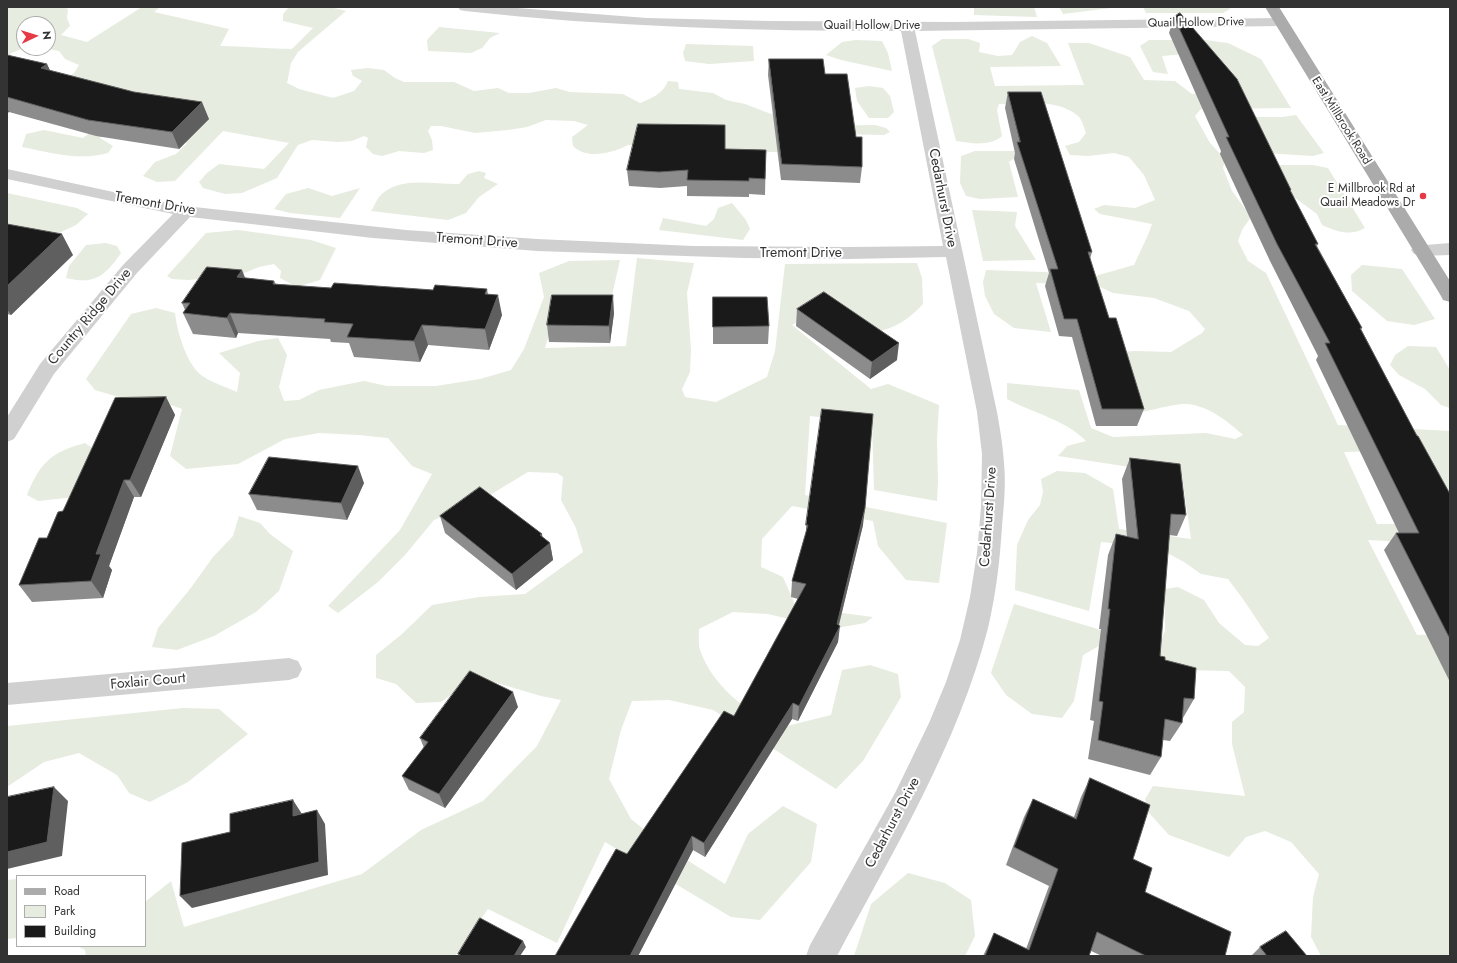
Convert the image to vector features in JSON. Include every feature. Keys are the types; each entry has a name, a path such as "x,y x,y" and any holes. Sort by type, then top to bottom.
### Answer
{"main road":[{"name":"East Millbrook Road","path":"1272,7 1420,250 1450,296"}],"street":[{"name":"Quail Hollow Drive","path":"465,7 547,16 660,23 746,26 907,26 1280,22"},
{"name":"Cedarhurst Drive","path":"821,956 886,838 929,751 953,694 972,639 983,591 990,539 993,495 993,454 979,374 952,251 907,26"},
{"name":"Tremont Drive","path":"7,174 186,211 366,233 454,240 610,249 730,253 822,254 952,251"},
{"name":"Country Ridge Drive","path":"7,434 47,369 130,269 186,211"},
{"path":"1420,250 1450,249"},
{"name":"Foxlair Court","path":"7,694 289,669"}],"green space":[{"path":"7,7 63,7 68,9 67,18 70,26 61,35 87,42 142,7 160,7 154,12 229,29 220,46 292,49 313,28 283,21 283,14 289,7 330,7 346,11 298,52 291,63 287,83 299,89 333,98 354,91 362,81 353,76 351,70 368,68 384,70 395,78 404,82 454,82 474,91 498,88 509,93 529,93 556,88 570,92 623,94 640,103 660,92 668,81 678,82 679,89 713,93 726,100 745,104 771,114 790,116 805,126 875,125 886,128 890,132 884,135 795,133 781,152 769,152 758,155 628,145 607,153 592,154 585,153 573,146 572,137 588,125 574,121 546,120 527,127 475,133 441,126 431,126 428,131 432,140 433,150 424,153 399,151 382,156 373,154 366,147 368,138 364,136 352,141 338,142 312,140 298,145 277,178 242,193 225,194 203,188 199,182 207,173 219,164 264,169 289,143 223,131 175,181 157,182 143,176 155,162 176,154 186,144 184,125 130,111 100,138 113,146 108,153 76,156 55,154 22,147 26,134 44,130 83,138 131,102 64,81 74,73 79,65 65,59 59,51 56,50 56,16 16,16 16,51 11,53 7,65"},
{"path":"974,7 1034,7 1037,17 974,15"},
{"path":"1059,7 1119,7 1063,14"},
{"path":"1143,7 1229,7 1230,9 1223,13 1146,13"},
{"path":"439,27 500,33 490,38 482,48 471,53 428,51 427,40"},
{"path":"1032,36 1047,43 1061,66 990,67 995,86 1084,85 1068,43 1089,43 1130,57 1144,80 1175,81 1192,94 1230,90 1196,53 1162,56 1168,74 1153,72 1140,46 1149,40 1205,40 1228,43 1261,59 1291,108 1201,109 1195,116 1210,143 1225,159 1223,168 1232,191 1251,217 1242,230 1238,241 1248,261 1266,273 1338,425 1450,431 1450,504 1415,450 1344,452 1377,524 1450,524 1450,544 1368,540 1417,635 1450,634 1450,956 1321,956 1311,937 1313,897 1319,874 1291,842 1265,831 1246,837 1229,857 1169,835 1149,813 1145,799 1153,786 1245,796 1232,744 1232,722 1244,712 1245,687 1229,671 1186,670 1099,646 1083,655 1074,701 1062,718 1032,714 1006,695 991,673 1014,604 1158,647 1165,631 1165,589 1178,587 1204,600 1219,623 1245,645 1258,646 1269,638 1228,579 1201,574 1184,562 1158,548 1101,542 1089,611 1015,590 1017,545 1028,520 1040,505 1043,492 1041,479 1057,471 1085,473 1113,489 1119,529 1191,539 1182,475 1058,456 1067,446 1086,441 1059,422 1007,399 1007,383 1079,390 1091,428 1113,437 1206,433 1235,439 1243,435 1217,415 1195,405 1178,405 1141,412 1114,353 1134,351 1171,352 1202,333 1205,329 1189,311 1154,298 1113,293 1096,285 1036,283 1051,332 1014,328 994,314 985,296 983,282 986,270 1070,273 1095,276 1134,265 1152,224 1100,214 1094,209 1104,205 1135,208 1155,200 1144,175 1129,157 1114,153 1088,156 1070,155 1065,146 1079,142 1086,133 1082,121 1070,110 1050,104 1040,103 999,104 997,110 1002,136 992,142 986,143 956,141 932,46 942,39 968,39 980,43 979,52 998,56 1012,55 1020,42"},
{"path":"856,40 882,41 888,53 892,71 841,60 826,55 842,42"},
{"path":"686,44 753,46 754,61 709,64 685,61 683,53"},
{"path":"869,86 883,88 890,96 894,112 888,118 869,118 857,101 855,88"},
{"path":"1296,115 1324,153 1313,156 1265,153 1247,117 1282,117"},
{"path":"975,151 1024,151 1009,162 1018,197 980,199 966,196 960,183 961,156"},
{"path":"1268,165 1313,165 1328,168 1365,228 1348,233 1322,225 1317,214 1283,189"},
{"path":"479,171 486,173 484,178 498,184 479,197 466,213 448,220 371,211 379,197 387,190 396,186 406,183 459,184 468,174"},
{"path":"308,188 332,196 360,188 340,218 290,213 274,209 286,194"},
{"path":"7,193 77,208 88,214 76,225 57,234 7,238"},
{"path":"732,203 746,220 750,229 743,240 659,230 663,218 706,226 714,219 718,208"},
{"path":"972,210 1017,212 1015,226 1036,260 983,261"},
{"path":"238,230 311,240 336,248 320,280 297,287 280,278 281,271 274,264 259,267 242,274 189,280 172,279 167,276 206,233"},
{"path":"106,243 117,246 121,253 110,268 98,277 92,279 76,280 66,278 69,266 86,245"},
{"path":"637,258 694,263 687,293 691,350 690,372 682,389 685,397 716,402 767,377 775,351 785,264 917,263 922,278 923,304 907,319 882,331 874,332 831,302 792,325 871,389 888,384 939,405 937,440 937,501 874,490 872,424 810,416 805,495 947,523 939,583 906,580 878,546 873,521 792,506 762,539 761,567 783,577 796,607 873,617 865,623 831,629 768,614 733,612 699,629 700,650 713,675 731,696 775,729 831,715 842,670 870,665 898,674 901,697 863,761 836,789 713,710 669,700 632,701 621,730 609,779 631,819 663,845 725,884 748,834 783,806 817,824 811,862 760,920 731,917 605,842 557,943 488,909 455,956 86,956 85,950 79,947 146,947 146,901 171,881 184,927 362,874 421,830 483,801 537,746 561,700 541,696 477,677 441,702 416,703 396,684 376,678 376,655 402,634 432,605 479,597 525,594 583,552 576,528 561,500 563,477 557,473 528,472 480,501 434,520 405,555 378,582 338,613 328,606 400,530 432,474 412,466 388,438 319,433 285,439 238,464 186,469 170,456 182,409 165,403 122,398 95,390 86,379 131,314 156,308 175,313 183,346 196,370 208,380 237,392 240,373 219,353 258,341 278,338 287,355 279,387 284,401 299,400 319,390 364,381 387,386 436,386 480,379 511,370 524,349 544,297 539,273 569,261 620,260 611,300 557,307 545,348 626,346"},
{"path":"1362,265 1402,269 1435,319 1414,325 1387,321 1352,291 1351,275"},
{"path":"1408,346 1436,347 1450,370 1450,408 1441,405 1425,389 1399,375 1390,365 1395,355"},
{"path":"85,443 95,450 75,497 38,501 27,495 37,475 48,460 63,450"},
{"path":"239,516 260,523 270,534 293,551 279,591 256,612 214,636 177,650 152,647 158,628 190,589 213,557 233,536"},
{"path":"183,708 219,709 248,734 188,782 150,802 129,793 117,775 79,753 44,762 7,787 7,726"},
{"path":"908,873 945,883 971,900 975,936 965,956 854,956 871,904"},
{"path":"16,879 16,938 7,939 7,880"}],"building":[{"path":"1180,13 1237,79 1290,190 1318,244 1315,244 1362,328 1360,328 1417,436 1450,494 1450,639 1396,533 1419,533 1325,343 1330,343 1277,244 1226,137 1229,137 1174,17"},
{"path":"7,55 47,64 41,68 134,92 202,102 172,132 88,120 7,97"},
{"path":"769,59 823,59 825,74 847,74 856,137 862,137 862,167 782,164"},
{"path":"1008,92 1041,92 1092,252 1088,252 1109,318 1116,318 1144,409 1102,409 1077,319 1064,319 1050,269 1058,269 1017,142 1020,142"},
{"path":"638,124 725,125 725,149 766,150 765,179 749,178 749,181 687,180 688,170 659,172 627,170"},
{"path":"7,224 62,234 7,286"},
{"path":"207,267 242,270 237,277 274,281 273,284 331,288 334,283 433,290 435,285 487,289 485,294 498,295 485,329 422,325 414,341 347,337 353,324 324,322 325,319 230,313 227,318 183,313 190,303 182,303"},
{"path":"824,292 899,343 872,362 797,309"},
{"path":"552,295 613,295 609,326 547,325"},
{"path":"713,297 767,297 769,326 713,327"},
{"path":"166,397 130,480 124,480 96,554 101,554 91,581 19,585 39,538 47,538 58,512 63,511 115,398"},
{"path":"822,409 873,414 865,508 837,624 840,626 799,706 793,703 704,843 692,836 630,956 555,956 616,849 627,854 724,711 734,716 806,584 792,581 808,525 806,525"},
{"path":"269,457 358,466 341,503 249,494"},
{"path":"1130,458 1180,464 1186,515 1171,514 1160,656 1165,657 1165,660 1196,668 1194,699 1184,698 1182,723 1165,719 1161,757 1098,740 1103,702 1099,701 1110,609 1108,609 1116,534 1138,539"},
{"path":"480,487 542,534 540,535 550,543 512,574 440,516"},
{"path":"470,671 513,692 439,794 402,776 428,742 420,738"},
{"path":"1090,778 1150,805 1133,859 1152,868 1145,892 1231,932 1225,956 1146,956 1097,932 1089,956 985,956 994,933 1029,950 1058,869 1014,847 1033,799 1076,819"},
{"path":"54,787 47,842 7,852 7,797"},
{"path":"293,800 293,816 317,810 319,862 180,896 182,843 230,832 230,814"},
{"path":"480,918 523,941 514,956 462,956 458,954"},
{"path":"1286,931 1307,956 1267,956 1260,947"}],"place":[{"name":"E Millbrook Rd at Quail Meadows Dr","path":"1423,196"}]}
